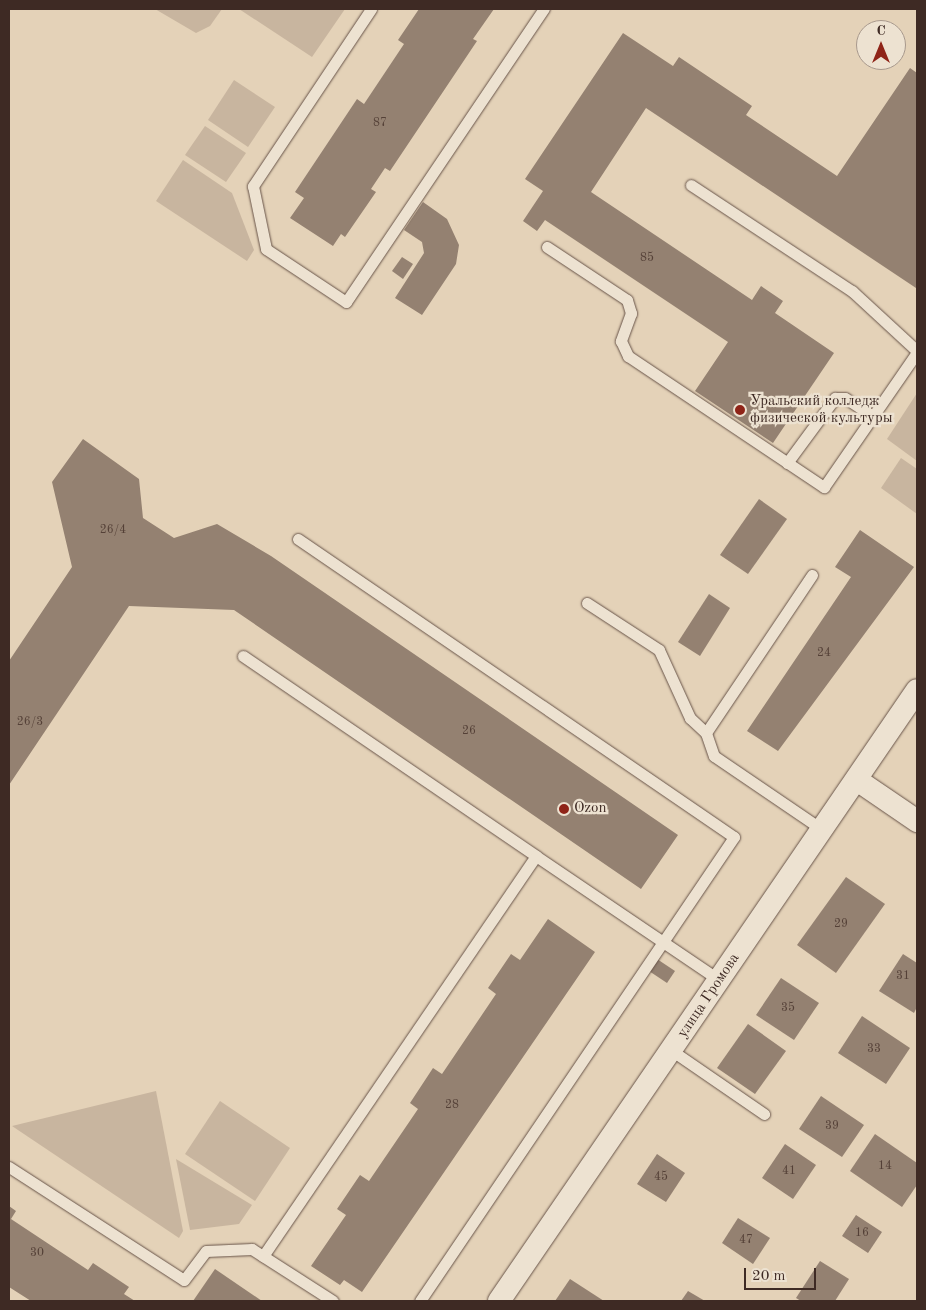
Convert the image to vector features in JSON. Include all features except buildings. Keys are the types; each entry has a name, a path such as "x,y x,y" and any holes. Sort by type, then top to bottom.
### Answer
{"street":[{"name":"улица Громова","path":"499,1301 917,690"},
{"path":"857,780 917,822"}],"lane":[{"path":"371,9 253,186 266,249 346,302 410,214 544,9"},
{"path":"547,247 627,300 631,313 621,341 628,356 824,487 917,351 852,291 691,185"},
{"path":"787,463 835,398 845,398 873,416"},
{"path":"298,539 734,837 420,1301"},
{"path":"706,732 812,575"},
{"path":"587,603 659,650 690,718 706,732 714,756 823,830"},
{"path":"243,656 719,980"},
{"path":"263,1256 536,856"},
{"path":"671,1050 764,1114"},
{"path":"9,1167 184,1280 206,1251 252,1249 333,1301"}],"shaded area":[{"path":"155,9 222,9 210,26 196,33"},
{"path":"239,9 345,9 312,57"},
{"path":"234,80 275,107 248,147 208,120"},
{"path":"205,126 246,153 226,182 185,155"},
{"path":"183,160 232,193 254,250 247,261 156,201"},
{"path":"917,393 917,461 887,439"},
{"path":"901,458 917,469 917,514 881,488"},
{"path":"156,1091 183,1231 179,1238 12,1126"},
{"path":"220,1101 290,1148 255,1201 185,1154"},
{"path":"176,1159 252,1205 239,1224 190,1230"}],"place":[{"name":"Уральский колледж физической культуры","path":"740,410"},
{"name":"Ozon","path":"564,809"}]}
